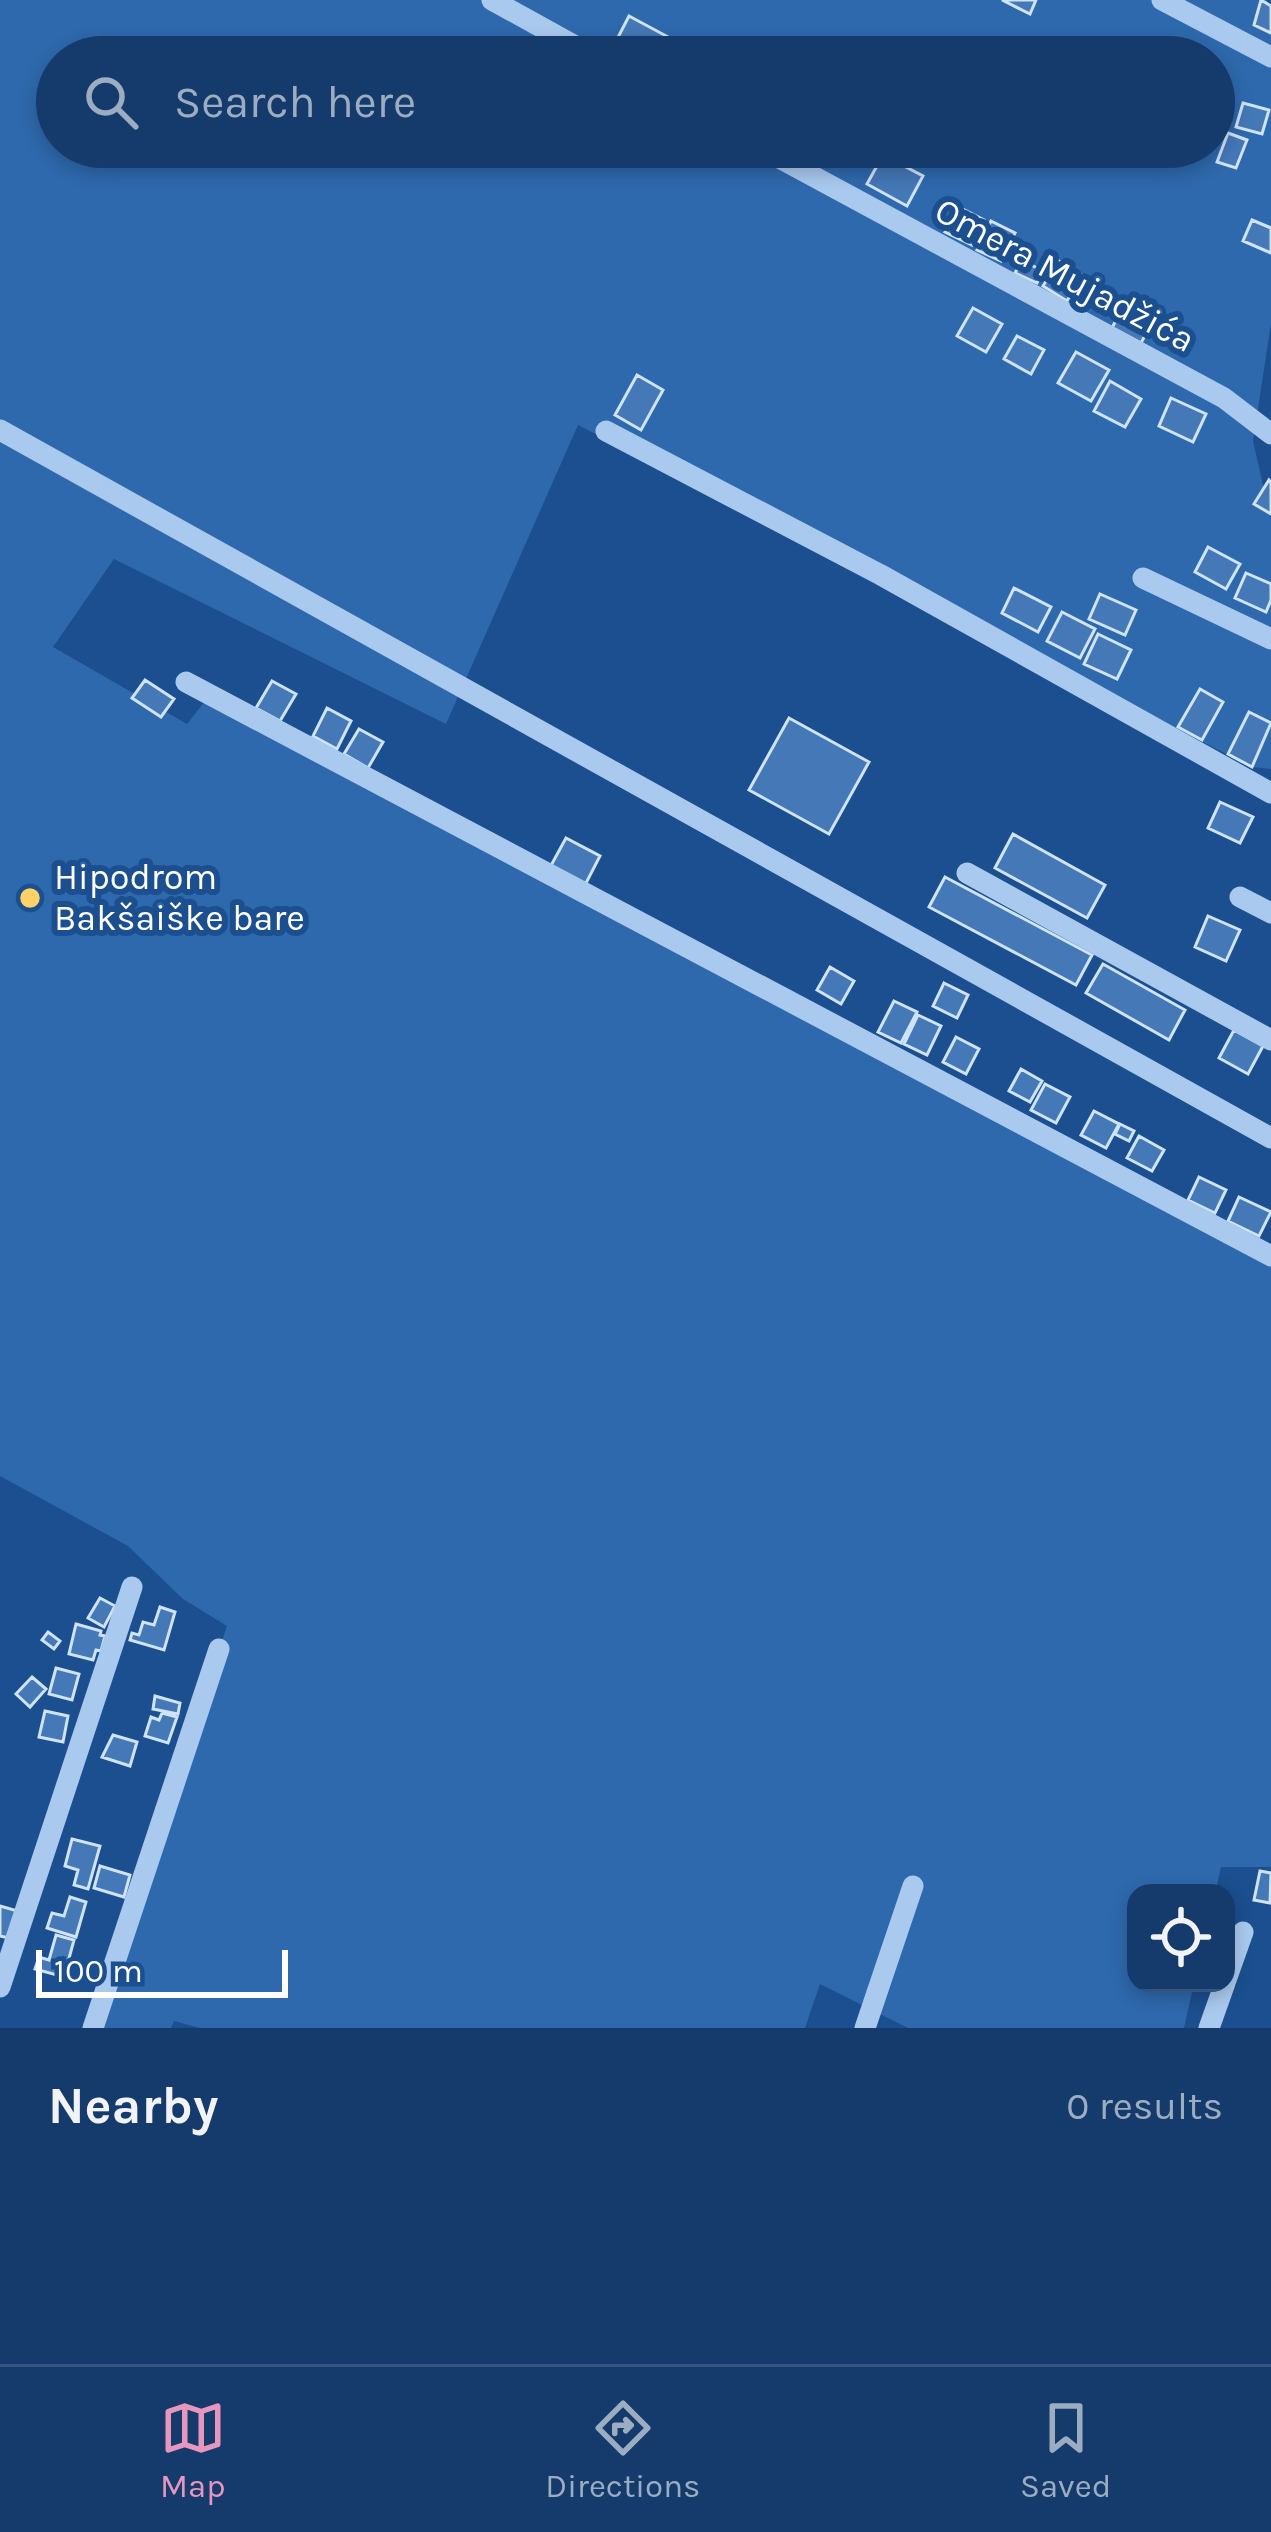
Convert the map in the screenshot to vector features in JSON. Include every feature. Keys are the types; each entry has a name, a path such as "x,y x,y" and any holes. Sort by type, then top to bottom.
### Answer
{"street":[{"path":"492,0 557,36"},
{"path":"1162,0 1231,36"},
{"path":"1235,38 1271,57"},
{"name":"Omera Mujadžića","path":"798,168 1224,398 1271,434"},
{"path":"0,430 1271,1138"},
{"path":"606,431 881,575 1271,793"},
{"path":"1143,578 1271,639"},
{"path":"186,682 1271,1256"},
{"path":"968,873 1271,1040"},
{"path":"1240,897 1271,913"},
{"path":"0,1988 132,1587"},
{"path":"93,2028 219,1649"},
{"path":"865,2028 913,1886"},
{"path":"1235,1955 1243,1932"},
{"path":"1209,2028 1222,1992"}],"shaded area":[{"path":"0,0 1266,0 1271,9 1271,323 1253,441 1271,520 1271,769 1252,767 578,425 446,724 114,559 53,647 187,724 213,691 1271,1259 1271,1867 1221,1867 1217,1884 1127,1884 1127,1992 1192,1992 1184,2028 908,2028 820,1984 805,2028 200,2028 174,2021 171,2028 93,2028 227,1626 183,1599 128,1546 0,1476"}],"building":[{"path":"1002,0 1036,0 1030,14"},
{"path":"1261,0 1271,6 1271,33 1254,25"},
{"path":"629,16 666,36 619,36"},
{"path":"1243,103 1269,110 1262,134 1236,127"},
{"path":"1235,136 1247,140 1235,168"},
{"path":"876,168 908,168 923,176 907,206 867,184"},
{"path":"957,206 984,220 972,245 945,232"},
{"path":"1252,220 1271,228 1271,253 1243,241"},
{"path":"991,221 1015,233 1001,261 977,250"},
{"path":"1021,260 1043,271 1037,283 1015,273"},
{"path":"1059,261 1082,275 1067,301 1043,286"},
{"path":"1126,300 1156,315 1141,343 1112,328"},
{"path":"973,308 1002,324 986,352 957,336"},
{"path":"1017,336 1044,350 1031,374 1004,359"},
{"path":"1076,352 1109,370 1091,401 1058,383"},
{"path":"637,375 663,390 641,430 615,415"},
{"path":"1110,381 1141,399 1125,427 1094,411"},
{"path":"1171,398 1206,414 1193,442 1159,426"},
{"path":"1271,482 1271,514 1254,504"},
{"path":"1208,547 1240,564 1226,589 1195,572"},
{"path":"1246,573 1271,584 1266,612 1235,598"},
{"path":"1014,588 1051,607 1038,632 1002,613"},
{"path":"1100,594 1136,610 1125,635 1089,619"},
{"path":"1062,612 1095,629 1080,658 1047,641"},
{"path":"1098,634 1131,650 1117,679 1084,664"},
{"path":"145,680 174,699 161,717 132,698"},
{"path":"272,681 296,694 280,721 256,708"},
{"path":"1200,689 1223,702 1202,740 1178,727"},
{"path":"327,708 351,721 337,749 313,736"},
{"path":"1249,712 1271,723 1252,767 1228,754"},
{"path":"789,718 869,762 829,834 749,790"},
{"path":"359,729 383,742 368,768 344,754"},
{"path":"1220,802 1253,817 1240,843 1208,828"},
{"path":"1013,834 1105,885 1087,918 995,868"},
{"path":"566,838 600,856 584,887 549,869"},
{"path":"945,877 1092,955 1076,985 929,907"},
{"path":"1208,916 1240,930 1226,961 1195,947"},
{"path":"1103,964 1185,1010 1169,1040 1086,993"},
{"path":"830,967 854,981 841,1004 817,990"},
{"path":"944,983 968,995 957,1018 933,1006"},
{"path":"894,1001 917,1012 901,1043 878,1032"},
{"path":"918,1015 941,1026 927,1055 904,1044"},
{"path":"1234,1030 1263,1046 1248,1074 1219,1058"},
{"path":"956,1037 979,1049 966,1074 943,1062"},
{"path":"1021,1069 1042,1081 1030,1102 1009,1091"},
{"path":"1045,1084 1070,1097 1056,1123 1031,1110"},
{"path":"1094,1111 1119,1124 1106,1148 1081,1135"},
{"path":"1120,1124 1134,1131 1129,1141 1115,1134"},
{"path":"1139,1136 1164,1150 1152,1171 1127,1158"},
{"path":"1199,1177 1226,1190 1215,1213 1188,1200"},
{"path":"1239,1197 1271,1212 1259,1236 1228,1221"},
{"path":"100,1598 115,1606 104,1627 88,1618"},
{"path":"160,1607 175,1612 164,1650 130,1640 132,1633 139,1635 143,1622 154,1625"},
{"path":"76,1624 105,1636 93,1660 69,1654"},
{"path":"48,1632 60,1641 54,1649 42,1640"},
{"path":"56,1668 79,1674 72,1700 49,1694"},
{"path":"32,1677 46,1689 30,1707 16,1694"},
{"path":"155,1696 180,1703 178,1714 153,1709"},
{"path":"45,1711 68,1716 63,1742 39,1737"},
{"path":"162,1713 177,1717 168,1743 145,1736 151,1717 159,1720"},
{"path":"113,1735 137,1742 130,1766 102,1757"},
{"path":"72,1839 100,1846 88,1889 74,1885 78,1870 65,1866"},
{"path":"100,1866 130,1875 124,1897 94,1888"},
{"path":"1260,1871 1271,1873 1270,1903 1254,1900"},
{"path":"70,1897 86,1902 76,1937 47,1928 52,1913 64,1916"},
{"path":"0,1906 21,1912 13,1939 0,1936"},
{"path":"56,1935 74,1940 64,1977 35,1969 39,1957 49,1960"}],"place":[{"name":"Hipodrom Bakšaiške bare","path":"30,898"}]}
